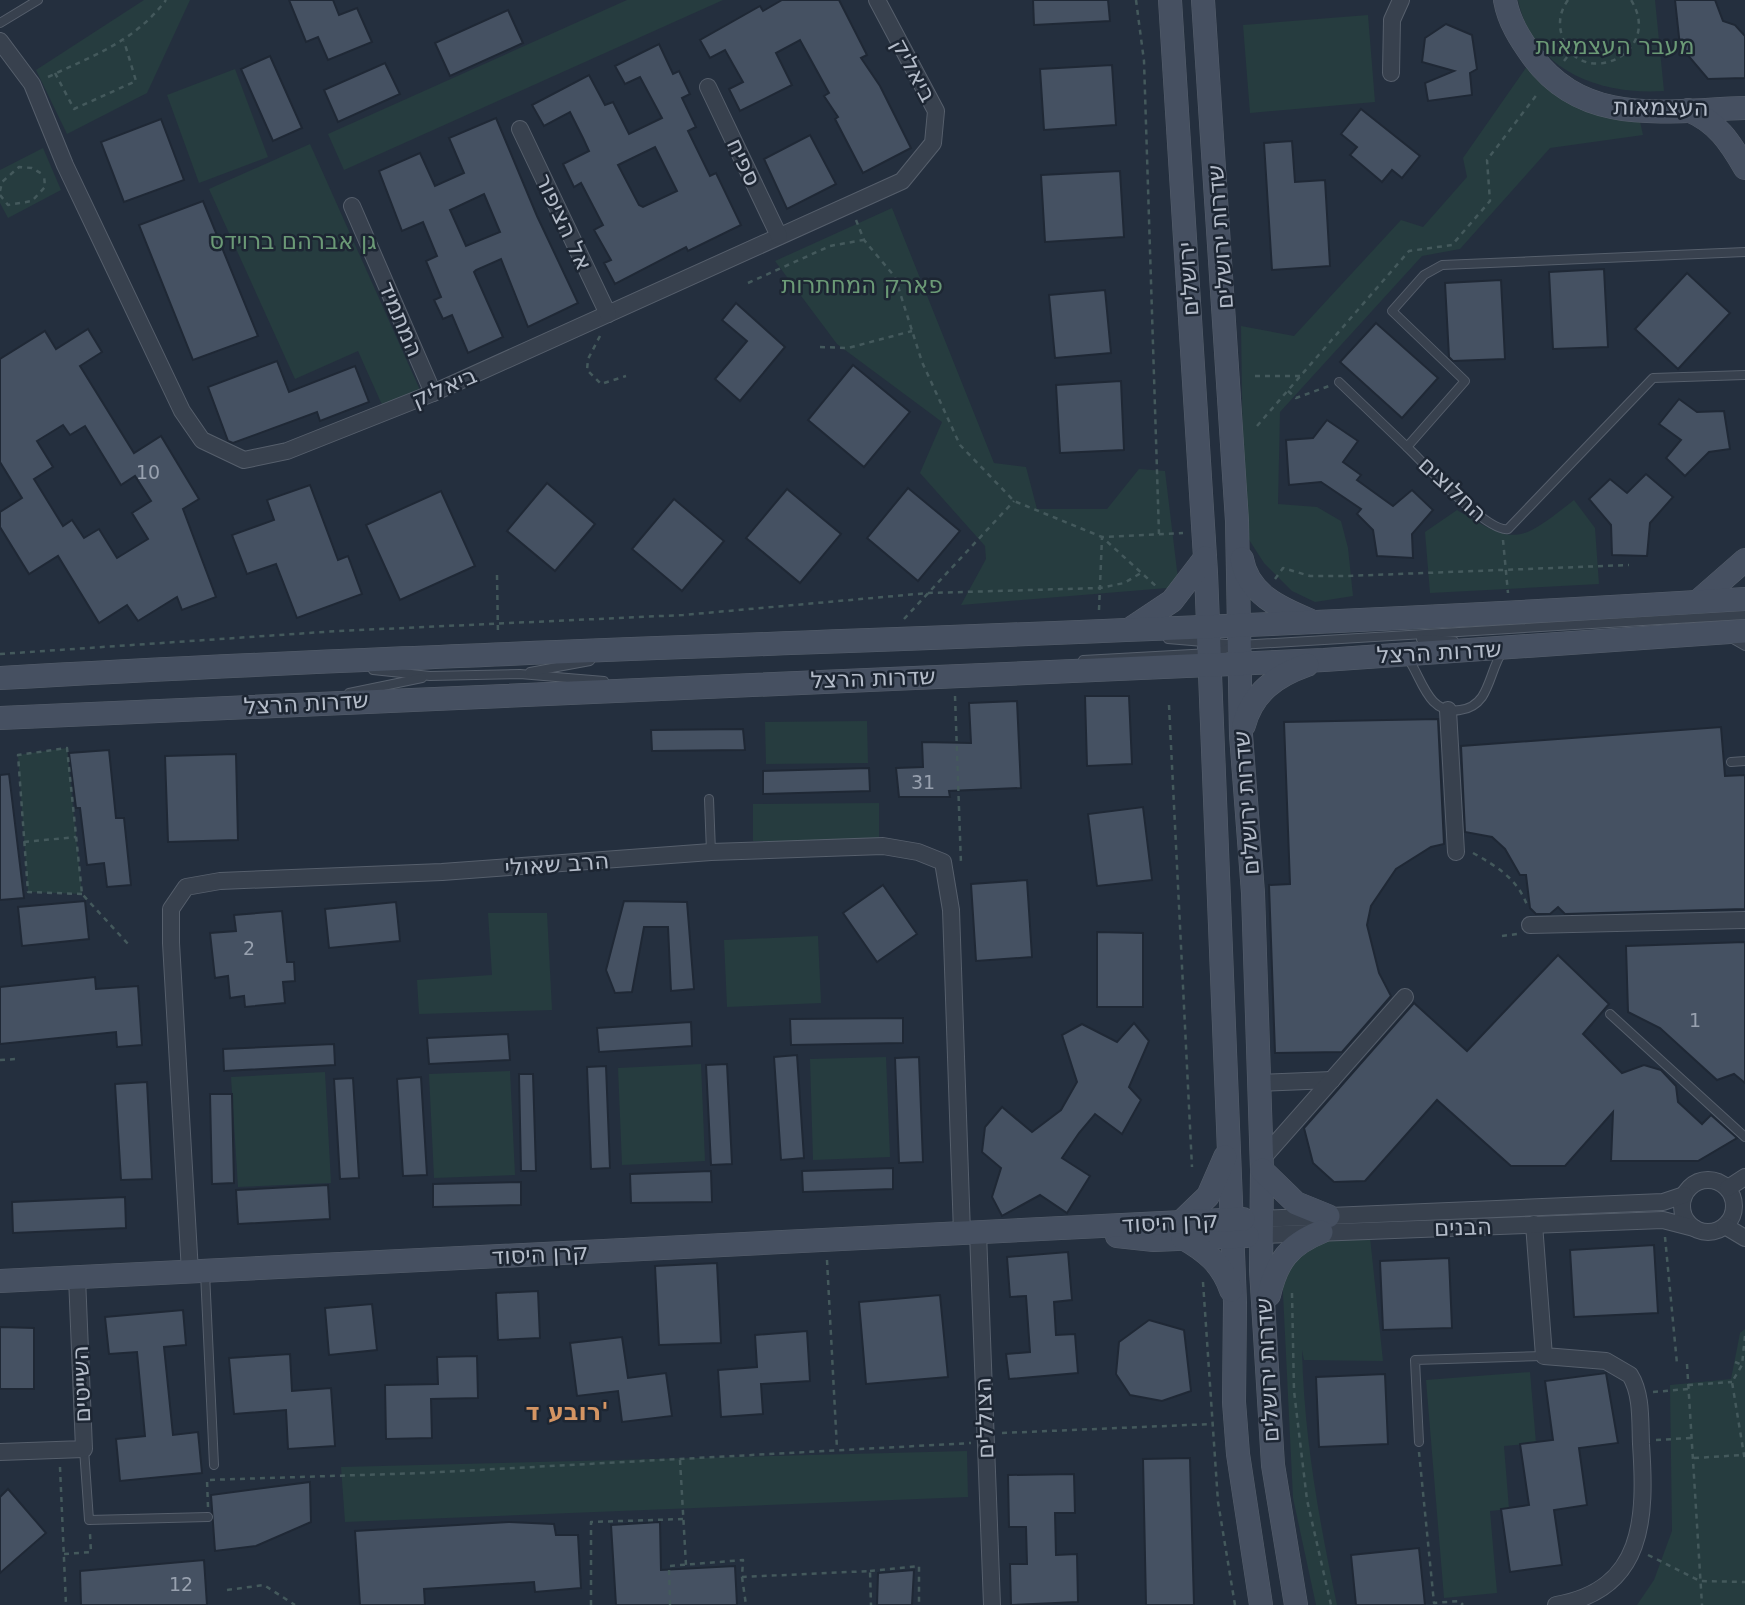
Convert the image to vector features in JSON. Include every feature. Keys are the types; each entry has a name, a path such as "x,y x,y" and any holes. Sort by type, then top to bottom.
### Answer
{"main road":[{"name":"ירושלים","path":"1170,0 1206,558"},
{"name":"שדרות ירושלים","path":"1203,0 1237,521 1241,735 1253,893 1264,1315 1273,1465 1296,1605"},
{"name":"העצמאות","path":"1505,0 1508,18 1523,44 1550,76 1572,93 1620,111 1745,108"},
{"path":"1688,110 1707,118 1720,130 1745,168"},
{"path":"1237,521 1243,565 1253,584 1280,609 1315,623"},
{"name":"שדרות ירושלים","path":"1206,558 1235,1303 1234,1402 1238,1454 1261,1605"},
{"path":"1126,631 1172,601 1206,558"},
{"path":"1697,603 1745,560"},
{"name":"שדרות הרצל","path":"0,718 920,676 1239,645 1315,623 1745,599"},
{"name":"שדרות הרצל","path":"2,679 296,662 1126,631 1209,647 1239,645 1324,660 1734,632"},
{"path":"1241,735 1251,707 1265,687 1289,672 1324,660"},
{"path":"1228,1151 1208,1196 1182,1230 1212,1257 1228,1282 1235,1303"},
{"path":"1261,1165 1296,1203 1324,1224 1290,1247 1281,1259 1273,1275 1264,1315"},
{"name":"קרן היסוד","path":"0,1281 1080,1227 1182,1230 1260,1227"}],"street":[{"name":"ביאליק","path":"0,41 32,84 65,165 181,411 202,440 244,460 288,451 433,393 902,181 933,143 936,111 877,0"},
{"path":"1391,73 1392,20 1401,0"},
{"name":"ספיח","path":"708,87 779,236"},
{"name":"אל הציפור","path":"520,129 605,315"},
{"name":"המתמיד","path":"352,206 433,393"},
{"path":"1448,710 1456,852"},
{"name":"הרב שאולי","path":"197,1271 171,943 172,909 186,887 220,881 442,872 712,852 883,846 918,852 943,862 951,910 970,1232"},
{"path":"1530,925 1745,920"},
{"path":"1261,1165 1405,997"},
{"path":"1259,1083 1332,1080"},
{"path":"1728,1188 1745,1177"},
{"path":"1728,1221 1734,1202 1728,1188 1715,1180 1700,1181 1684,1195 1682,1210 1694,1228 1707,1232 1728,1221 1745,1203"},
{"name":"הבנים","path":"1260,1227 1663,1202 1684,1195"},
{"name":"הבנים","path":"1324,1224 1534,1224 1663,1220 1694,1228"},
{"path":"1728,1221 1745,1238"},
{"path":"1534,1224 1544,1356 1606,1361 1630,1375 1637,1393 1641,1441 1642,1510 1635,1549 1622,1569 1603,1587 1584,1597 1556,1605"},
{"name":"הצוללים","path":"970,1232 992,1605"},
{"name":"השייטים","path":"0,1452 84,1449 77,1277"}],"lane":[{"path":"0,23 38,0"},
{"name":"החלוצים","path":"1745,252 1442,265 1432,269 1392,311 1465,381 1407,447 1486,522 1502,530 1508,529 1653,378 1745,375"},
{"path":"1339,382 1407,447"},
{"path":"1239,645 1745,615"},
{"path":"1734,632 1745,646"},
{"path":"1383,637 1540,646"},
{"path":"895,640 1153,638 1209,647"},
{"path":"520,674 662,648"},
{"path":"1405,654 1428,697 1448,710 1466,709 1478,701 1504,649"},
{"path":"296,662 430,676 520,674 665,687"},
{"path":"301,703 430,676"},
{"path":"1731,762 1745,761"},
{"path":"709,799 712,852"},
{"path":"1610,1014 1745,1137"},
{"path":"197,1271 214,1465"},
{"path":"1419,1442 1415,1360 1544,1356"},
{"path":"84,1449 89,1520 208,1517"}],"path":[{"path":"32,84 124,40 148,24 166,0"},
{"path":"1136,0 1144,61 1159,534"},
{"path":"1567,0 1560,15 1559,29 1571,52 1582,60 1607,63 1629,50 1639,27 1638,14 1631,0"},
{"path":"55,73 74,109 116,92 136,80 124,40"},
{"path":"1257,426 1409,251 1452,245 1490,201 1487,160 1571,52"},
{"path":"19,167 32,168 44,175 45,187 32,201 8,205 0,193 2,182 19,167"},
{"path":"850,204 864,240 895,277 922,362 960,445 1014,501 1102,537 1172,601"},
{"path":"748,283 831,246 864,240"},
{"path":"605,315 603,331 588,359 587,370 601,384 626,376"},
{"path":"820,346 848,348 912,331"},
{"path":"1255,376 1301,376"},
{"path":"1288,391 1296,398 1339,382"},
{"path":"895,640 928,593 1014,501"},
{"path":"1502,530 1510,613"},
{"path":"1102,537 1204,532"},
{"path":"1098,632 1102,537"},
{"path":"1283,568 1310,576 1629,565"},
{"path":"0,654 498,622 683,615 928,593 1100,588 1124,583 1141,573"},
{"path":"496,575 499,655"},
{"path":"1169,705 1192,1167"},
{"path":"956,708 961,864"},
{"path":"82,894 29,892 18,755 67,748 82,894 129,945"},
{"path":"24,842 76,837"},
{"path":"1456,852 1473,853 1507,874 1523,894 1530,925"},
{"path":"0,1060 17,1059"},
{"path":"1663,1220 1677,1364"},
{"path":"826,1239 837,1450"},
{"path":"1292,1287 1294,1391 1307,1500 1331,1605"},
{"path":"1745,1336 1742,1365 1732,1382 1745,1461"},
{"path":"1735,1362 1742,1365"},
{"path":"1687,1364 1702,1605"},
{"path":"1637,1393 1732,1382"},
{"path":"208,1517 207,1480 423,1473 680,1459 1213,1424"},
{"path":"1641,1441 1691,1438"},
{"path":"1419,1442 1434,1603 1459,1601 1463,1605"},
{"path":"60,1450 66,1605"},
{"path":"1693,1458 1743,1455"},
{"path":"680,1459 686,1565"},
{"path":"591,1605 591,1522 683,1519"},
{"path":"64,1554 91,1552 89,1520"},
{"path":"1635,1549 1700,1581 1745,1582"},
{"path":"670,1605 669,1566 743,1559 742,1577 746,1605"},
{"path":"742,1577 919,1566 919,1605"},
{"path":"870,1571 872,1605"},
{"path":"227,1590 264,1585 295,1605"}],"green space":[{"path":"144,0 190,0 147,93 67,134 36,70"},
{"path":"627,0 723,0 344,170 328,134"},
{"name":"מעבר העצמאות","path":"1518,0 1655,0 1664,91 1616,88 1593,83 1572,74 1538,45 1526,24"},
{"path":"1368,15 1375,102 1250,113 1243,25"},
{"path":"1530,62 1639,117 1643,135 1550,148 1460,249 1422,256 1280,412 1278,504 1317,507 1341,521 1348,548 1353,596 1315,602 1292,591 1264,563 1244,532 1241,326 1294,336 1401,220 1423,227 1467,177 1463,158"},
{"path":"235,69 268,157 199,183 167,95"},
{"name":"גן אברהם ברוידס","path":"310,144 420,390 383,407 358,351 295,379 209,189"},
{"path":"43,148 61,190 8,218 0,203 0,170"},
{"name":"פארק המחתרות","path":"892,208 994,463 1026,467 1037,509 1107,509 1139,469 1165,471 1179,587 961,605 986,559 985,546 920,473 942,422 837,344 775,261"},
{"path":"1574,500 1595,528 1599,584 1430,593 1425,532 1457,510 1492,530 1517,535 1541,525"},
{"path":"867,721 868,763 766,764 765,722"},
{"path":"67,748 82,894 28,892 18,755"},
{"path":"879,803 879,841 753,841 753,804"},
{"path":"488,913 547,913 552,1010 419,1014 417,980 492,975"},
{"path":"818,936 821,1003 727,1007 724,940"},
{"path":"886,1057 890,1157 813,1160 810,1059"},
{"path":"701,1064 705,1161 622,1165 618,1068"},
{"path":"510,1071 515,1175 434,1178 429,1074"},
{"path":"325,1072 331,1183 238,1187 231,1077"},
{"path":"1370,1237 1383,1361 1304,1360 1302,1350 1314,1478 1337,1605 1316,1605 1293,1498 1282,1273 1316,1242"},
{"path":"1745,1329 1745,1605 1637,1605 1654,1580 1672,1531 1670,1385 1731,1379 1740,1333"},
{"path":"1530,1372 1536,1443 1504,1446 1509,1509 1490,1511 1497,1593 1444,1598 1426,1380"},
{"path":"967,1451 968,1497 345,1522 341,1467"}],"building":[{"path":"289,0 333,0 339,15 357,8 372,42 328,60 318,37 306,42"},
{"path":"782,0 839,0 867,55 861,58 880,86 911,148 863,173 835,119 838,117 824,96 829,93 800,40 776,53 792,85 740,111 729,89 743,82 725,50 710,58 700,40 760,6 763,11"},
{"path":"1033,0 1108,0 1110,21 1034,25"},
{"path":"1675,0 1715,0 1723,21 1735,25 1745,36 1745,78 1708,79 1680,46"},
{"path":"508,10 523,43 450,76 435,43"},
{"path":"1446,24 1472,35 1477,69 1470,73 1472,95 1428,101 1425,83 1454,71 1422,62 1425,38"},
{"path":"659,44 673,74 679,71 690,94 682,98 696,127 688,131 710,176 716,173 741,225 688,251 686,247 615,284 604,263 611,260 594,230 603,225 581,183 574,187 563,164 589,151 583,138 570,112 544,126 532,105 589,75 605,105 613,102 629,134 662,118 640,77 625,84 615,66","holes":["655,147 677,191 643,207 639,205 618,165"]},
{"path":"270,56 302,128 273,141 241,69"},
{"path":"385,63 400,94 338,122 324,90"},
{"path":"1112,65 1116,125 1044,130 1040,69"},
{"path":"1361,109 1420,156 1402,178 1392,170 1382,182 1350,155 1357,147 1341,134"},
{"path":"496,118 537,216 578,303 528,327 501,259 476,270 474,272 503,337 468,353 452,315 443,319 434,300 441,297 426,261 437,256 423,222 402,231 379,171 420,153 435,186 464,173 449,138","holes":["484,194 500,232 466,246 450,210"]},
{"path":"161,119 184,180 124,202 101,142"},
{"path":"810,135 836,184 787,209 764,159"},
{"path":"1292,141 1295,182 1325,180 1330,266 1272,270 1264,143"},
{"path":"1120,171 1124,237 1045,242 1041,175"},
{"path":"203,201 258,336 193,360 139,225"},
{"path":"1604,269 1608,347 1553,349 1549,272"},
{"path":"1687,273 1730,313 1678,369 1635,329"},
{"path":"1501,280 1505,359 1453,361 1449,357 1445,283"},
{"path":"1105,290 1111,353 1055,358 1049,295"},
{"path":"736,303 785,347 740,401 715,379 747,341 722,320"},
{"path":"1376,323 1438,378 1402,418 1340,362"},
{"path":"88,329 102,352 80,366 134,453 161,436 199,499 183,509 216,597 182,610 177,597 138,621 127,605 99,623 58,556 29,574 0,527 0,512 22,498 0,462 0,359 45,331 56,349","holes":["63,425 70,435 85,426 121,485 135,476 151,501 132,513 148,539 117,558 99,529 84,538 72,520 63,526 34,479 53,467 37,441"]},
{"path":"277,361 289,392 355,366 369,402 320,421 317,412 233,443 228,441 208,387"},
{"path":"853,365 910,412 864,467 808,420"},
{"path":"1121,381 1124,450 1060,453 1056,385"},
{"path":"1679,399 1697,412 1724,411 1730,449 1709,452 1685,476 1666,458 1681,440 1659,424"},
{"path":"1327,420 1358,441 1343,462 1361,475 1357,480 1393,506 1412,490 1433,510 1412,534 1413,558 1377,556 1373,530 1357,514 1361,509 1321,482 1289,485 1286,440 1313,438"},
{"path":"1646,474 1673,497 1650,523 1647,556 1612,555 1611,525 1589,499 1610,479 1627,493"},
{"path":"547,483 595,524 555,571 507,531"},
{"path":"310,485 338,560 348,556 362,594 297,618 276,564 247,574 232,535 274,520 267,500"},
{"path":"908,488 960,531 918,581 867,538"},
{"path":"787,489 841,534 800,583 746,538"},
{"path":"441,491 475,566 400,600 366,525"},
{"path":"674,499 724,541 682,591 632,549"},
{"path":"1085,696 1129,696 1132,764 1087,766"},
{"path":"1017,701 1021,788 949,791 950,797 899,797 896,768 923,767 922,742 971,743 969,703"},
{"path":"1438,719 1444,844 1431,847 1396,869 1371,906 1367,925 1379,973 1391,996 1342,1052 1275,1053 1269,885 1290,884 1284,722"},
{"path":"1721,727 1725,776 1745,775 1745,909 1565,914 1558,907 1550,914 1536,914 1530,908 1526,875 1520,875 1505,849 1492,837 1465,832 1461,746"},
{"path":"743,729 745,750 652,751 651,730"},
{"path":"109,750 116,818 124,818 131,885 107,887 104,863 87,865 80,808 76,808 69,753"},
{"path":"236,754 238,840 168,842 165,756"},
{"path":"869,768 870,791 763,794 763,771"},
{"path":"9,774 24,898 0,900 0,775"},
{"path":"1143,807 1152,880 1097,886 1088,814"},
{"path":"1027,880 1032,957 976,961 971,884"},
{"path":"883,885 917,934 877,962 843,913"},
{"path":"85,901 89,939 22,946 18,907"},
{"path":"624,901 687,902 694,989 671,991 668,927 644,927 632,992 615,993 606,970"},
{"path":"396,902 400,941 329,948 325,909"},
{"path":"282,911 287,962 294,962 295,981 283,982 285,1003 245,1007 244,996 230,998 228,976 215,978 210,933 236,931 234,915"},
{"path":"1097,932 1143,933 1143,1007 1097,1007"},
{"path":"1745,942 1745,1083 1734,1074 1717,1080 1660,1028 1628,1012 1626,946"},
{"path":"1558,955 1609,1004 1583,1034 1622,1073 1644,1065 1661,1070 1676,1086 1678,1102 1702,1124 1711,1115 1737,1138 1698,1161 1611,1161 1613,1112 1565,1166 1511,1166 1437,1100 1365,1181 1334,1182 1313,1163 1304,1128 1414,1003 1467,1051"},
{"path":"95,977 96,989 138,986 142,1045 117,1047 116,1032 0,1044 0,987"},
{"path":"903,1018 903,1043 791,1045 790,1019"},
{"path":"691,1022 692,1046 599,1052 597,1028"},
{"path":"1134,1023 1149,1041 1129,1087 1141,1100 1122,1134 1095,1114 1079,1133 1062,1158 1090,1176 1067,1213 1040,1195 1002,1216 992,1197 1001,1168 982,1152 985,1127 1002,1107 1032,1132 1061,1110 1077,1082 1062,1035 1082,1024 1117,1042"},
{"path":"508,1034 510,1060 429,1064 427,1038"},
{"path":"334,1044 335,1065 224,1071 223,1049"},
{"path":"797,1055 804,1158 781,1160 774,1057"},
{"path":"919,1057 923,1162 899,1163 895,1058"},
{"path":"727,1064 732,1164 711,1165 706,1065"},
{"path":"606,1066 610,1168 591,1169 587,1067"},
{"path":"519,1074 533,1074 536,1171 521,1171"},
{"path":"421,1077 427,1175 403,1176 397,1079"},
{"path":"353,1078 359,1178 340,1179 334,1079"},
{"path":"147,1082 152,1179 121,1180 115,1084"},
{"path":"210,1094 232,1094 234,1183 212,1184"},
{"path":"893,1168 893,1189 803,1192 802,1171"},
{"path":"711,1171 712,1202 631,1203 630,1174"},
{"path":"521,1182 521,1205 433,1207 433,1184"},
{"path":"328,1185 330,1219 238,1224 236,1190"},
{"path":"125,1197 126,1228 13,1233 12,1202"},
{"path":"1654,1245 1658,1313 1574,1317 1570,1250"},
{"path":"1068,1252 1072,1300 1054,1302 1056,1335 1075,1334 1078,1373 1009,1379 1006,1354 1030,1352 1026,1296 1010,1297 1007,1257"},
{"path":"1449,1258 1452,1328 1383,1330 1380,1261"},
{"path":"717,1263 721,1343 659,1345 655,1266"},
{"path":"538,1291 540,1338 498,1340 496,1293"},
{"path":"940,1295 948,1377 866,1384 859,1302"},
{"path":"372,1304 377,1350 329,1355 325,1308"},
{"path":"183,1310 186,1345 164,1347 173,1435 198,1432 202,1473 120,1481 116,1439 145,1436 137,1352 109,1354 105,1317"},
{"path":"1149,1320 1184,1330 1191,1391 1162,1401 1130,1395 1116,1374 1119,1342"},
{"path":"0,1327 34,1328 34,1389 0,1389"},
{"path":"807,1331 810,1381 761,1384 763,1414 721,1417 718,1370 757,1367 755,1335"},
{"path":"622,1337 628,1378 666,1373 672,1416 622,1422 618,1391 577,1396 570,1343"},
{"path":"290,1354 292,1391 331,1388 335,1446 288,1449 286,1410 234,1414 229,1358"},
{"path":"477,1356 478,1398 431,1399 432,1438 386,1439 385,1385 438,1384 437,1357"},
{"path":"1606,1373 1618,1443 1579,1448 1587,1505 1554,1510 1562,1565 1510,1572 1501,1509 1529,1505 1520,1444 1553,1440 1545,1381"},
{"path":"1385,1374 1388,1444 1319,1447 1316,1377"},
{"path":"1190,1458 1194,1605 1146,1605 1143,1459"},
{"path":"1074,1474 1075,1513 1055,1513 1056,1555 1077,1554 1078,1602 1011,1605 1010,1564 1027,1564 1026,1527 1009,1527 1008,1475"},
{"path":"310,1482 311,1522 256,1546 215,1551 211,1495"},
{"path":"8,1489 46,1533 0,1573 0,1497"},
{"path":"509,1522 554,1524 556,1535 578,1535 581,1588 535,1592 534,1582 424,1589 425,1605 360,1605 355,1531"},
{"path":"660,1522 661,1570 735,1566 737,1605 616,1605 611,1525"},
{"path":"1419,1548 1425,1605 1356,1605 1351,1555"},
{"path":"204,1560 207,1605 81,1605 80,1571"},
{"path":"914,1570 912,1605 877,1605 878,1573"}],"district":[{"name":"רובע ד'","path":"567,1412"}]}
